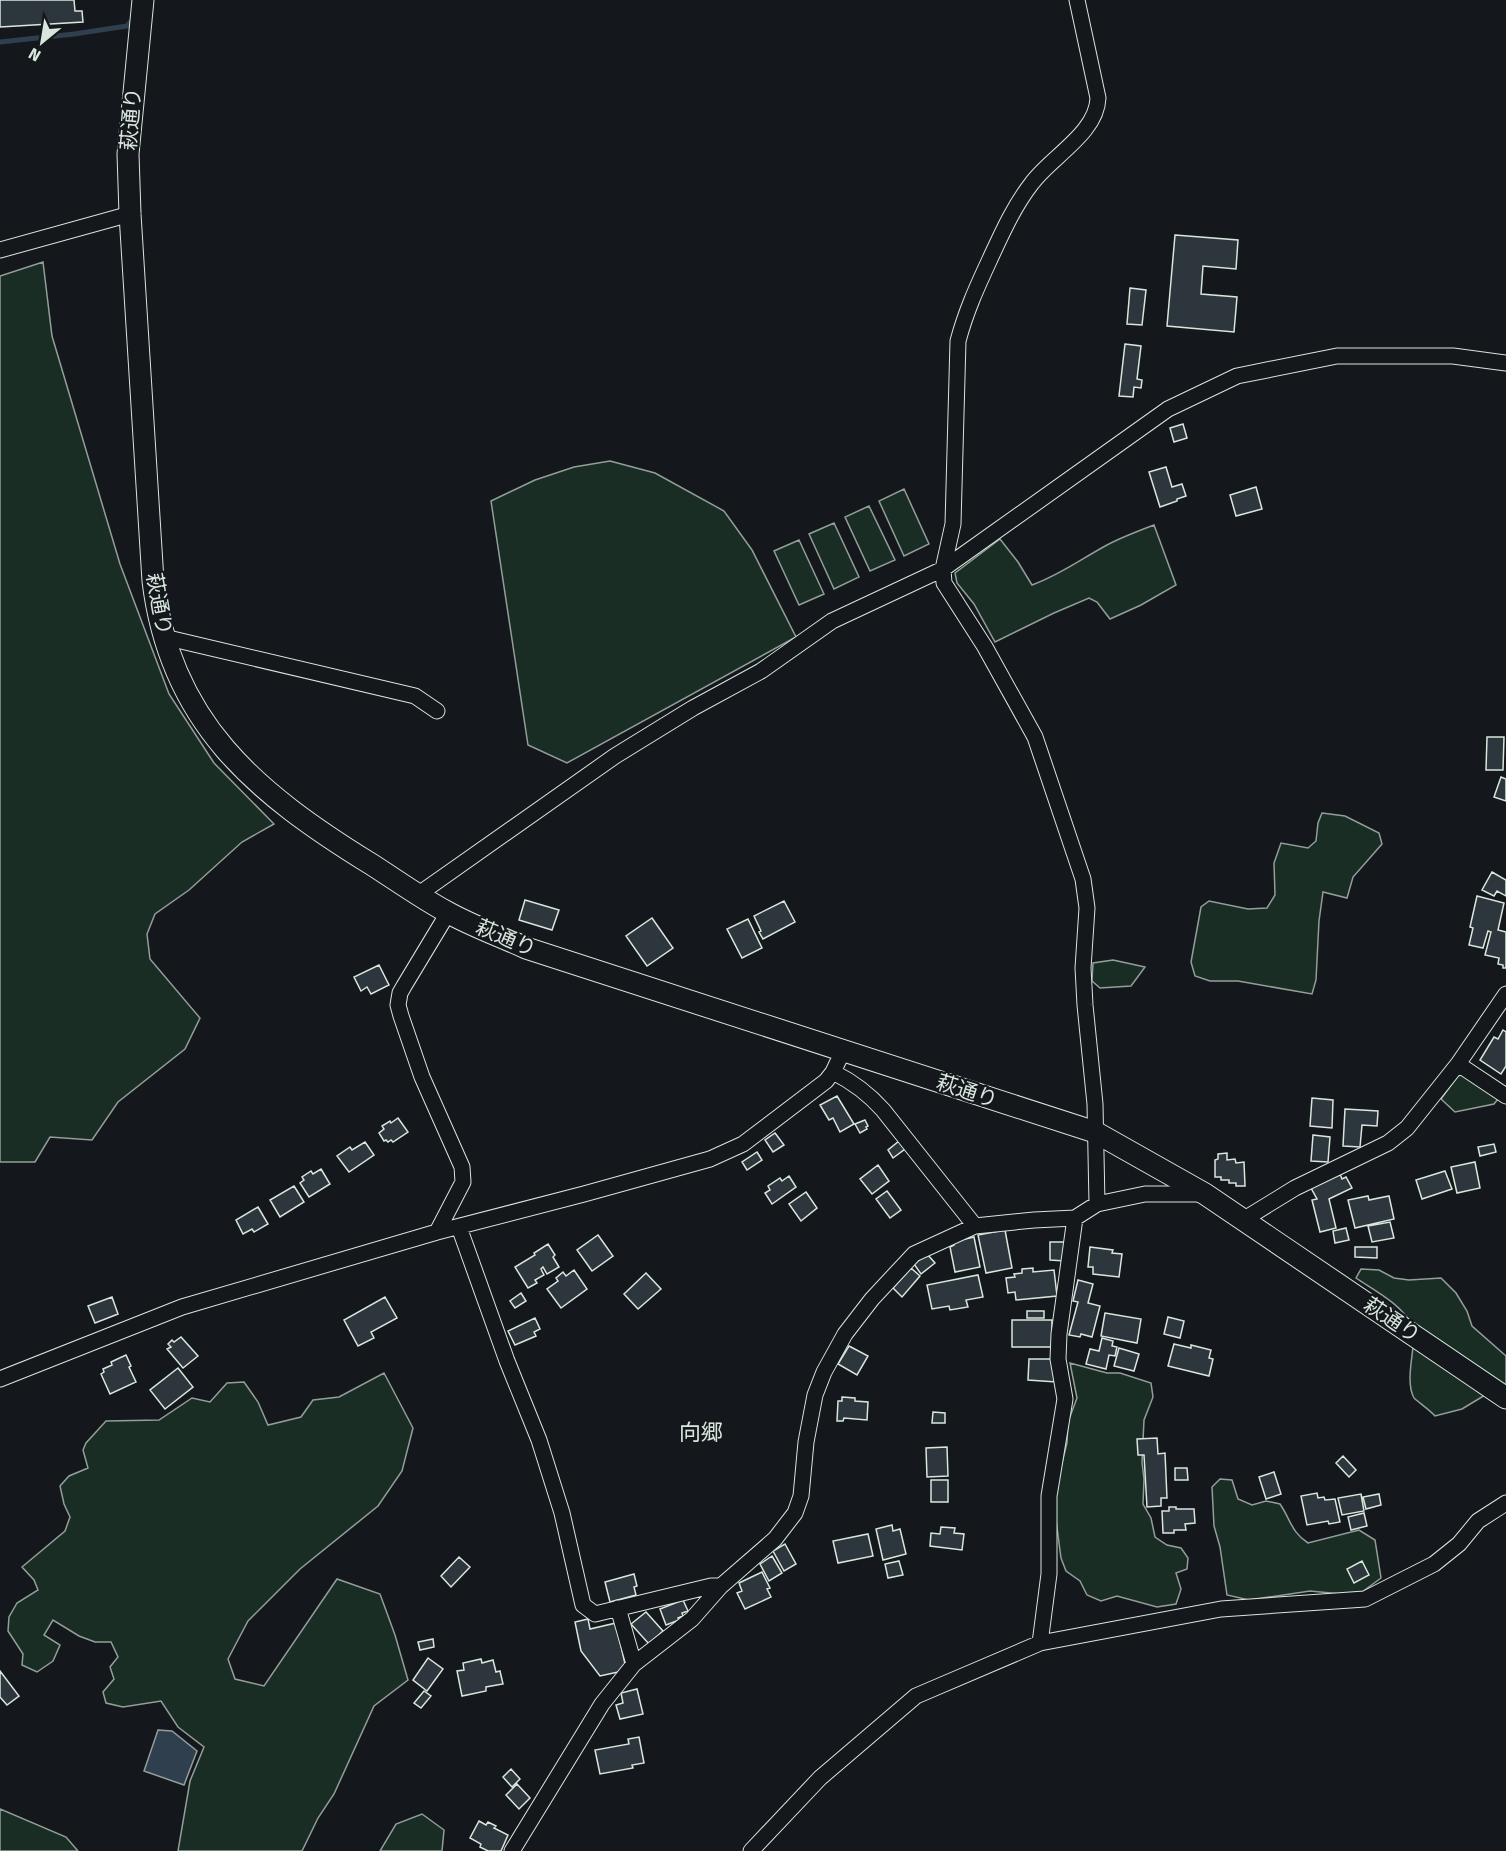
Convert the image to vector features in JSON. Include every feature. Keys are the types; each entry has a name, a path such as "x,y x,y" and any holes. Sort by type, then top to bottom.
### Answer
{"street":[{"name":"萩通り","path":"143,0 128,154 156,609 176,673 195,709 217,741 244,771 280,802 341,845 448,913 526,948 1095,1132 1205,1194 1506,1398"},
{"path":"1077,0 1098,98 1098,110 1085,129 1033,180 1013,209 965,313 958,341 953,524 943,569 944,583 985,647 1035,737 1083,879 1087,908 1083,968 1095,1104 1097,1204"},
{"path":"0,250 130,214"},
{"path":"419,894 615,756 761,670 832,621 943,569 1168,409 1237,376 1337,356 1453,356 1506,363"},
{"path":"164,637 415,696 437,711"},
{"path":"437,1232 463,1182 462,1167 422,1077 398,1005 400,993 448,913"},
{"path":"1243,1220 1295,1188 1388,1143 1407,1128 1458,1064 1506,994"},
{"path":"0,1379 182,1307 437,1232 710,1159 743,1143 826,1081 843,1051"},
{"path":"1458,1064 1506,1096"},
{"path":"833,1072 856,1084 884,1110 975,1226"},
{"path":"512,1851 602,1704 634,1664 692,1619 721,1586 775,1539 795,1513 801,1496 806,1442 815,1395 824,1372 845,1334 872,1299 914,1254 975,1226 1075,1218 1097,1204 1145,1194 1205,1194"},
{"path":"1040,1643 1050,1574 1050,1496 1065,1399 1058,1359 1059,1334 1075,1218"},
{"path":"459,1227 507,1361 539,1440 562,1513 582,1605 595,1614 711,1586 721,1586"},
{"path":"751,1851 820,1778 916,1696 1040,1643 1221,1609 1365,1599 1434,1564 1459,1544 1478,1521 1506,1503"},
{"path":"618,1608 634,1664"}],"green space":[{"path":"43,262 52,336 120,564 169,694 214,763 274,824 242,842 189,890 155,914 147,934 150,959 200,1018 185,1049 118,1102 92,1140 50,1137 35,1162 0,1162 0,276"},
{"path":"610,461 655,473 724,511 752,550 796,637 567,763 528,745 491,501 535,480 574,467"},
{"path":"904,489 929,544 904,556 879,501"},
{"path":"869,506 895,560 870,571 845,517"},
{"path":"834,523 859,577 834,589 809,534"},
{"path":"1154,525 1176,585 1110,619 1097,602 1089,598 995,642 974,604 957,583 955,573 1000,539 1032,585 1061,572 1113,542"},
{"path":"799,540 824,594 799,605 774,551"},
{"path":"1322,813 1345,816 1379,833 1382,844 1353,877 1347,898 1323,892 1316,980 1312,994 1238,981 1210,981 1195,976 1191,962 1201,907 1209,901 1248,909 1267,908 1275,895 1274,863 1281,843 1308,848 1316,841 1318,823"},
{"path":"1113,960 1145,967 1131,986 1100,988 1092,981 1093,963"},
{"path":"1463,1073 1498,1099 1494,1104 1455,1112 1441,1099 1457,1077"},
{"path":"1361,1269 1379,1270 1394,1278 1409,1280 1441,1278 1456,1293 1467,1311 1472,1326 1506,1356 1506,1385 1500,1386 1462,1409 1435,1416 1430,1412 1414,1398 1411,1390 1410,1370 1414,1340 1412,1325 1394,1304 1356,1278"},
{"path":"1070,1363 1107,1373 1120,1373 1151,1383 1153,1397 1144,1420 1143,1504 1151,1518 1155,1537 1167,1545 1181,1548 1188,1558 1187,1569 1176,1573 1181,1589 1176,1604 1157,1607 1117,1596 1101,1601 1087,1595 1080,1581 1066,1571 1061,1558 1056,1520 1056,1487 1067,1443 1068,1422 1077,1398"},
{"path":"384,1373 413,1428 402,1471 378,1506 300,1569 248,1621 228,1659 235,1679 264,1686 337,1579 380,1594 408,1680 374,1706 334,1794 318,1818 302,1851 178,1851 190,1781 204,1747 178,1727 161,1701 123,1707 106,1703 103,1692 114,1679 110,1667 118,1657 111,1642 95,1642 79,1636 53,1620 44,1635 60,1645 53,1661 37,1672 22,1665 23,1654 8,1631 9,1617 17,1603 38,1590 34,1580 22,1567 65,1531 70,1517 60,1486 69,1476 88,1468 83,1450 86,1443 106,1421 159,1420 192,1398 210,1402 227,1383 244,1382 258,1402 268,1425 301,1417 313,1400 339,1397"},
{"path":"1220,1479 1232,1480 1238,1499 1252,1505 1266,1501 1280,1504 1295,1530 1308,1543 1359,1530 1375,1540 1381,1578 1362,1592 1341,1594 1310,1591 1249,1600 1227,1595 1220,1547 1214,1526 1212,1487"},
{"path":"0,1809 66,1837 78,1851 0,1851"},
{"path":"422,1814 444,1830 442,1851 380,1851 396,1824"}],"water":[{"path":"158,1730 172,1731 197,1751 184,1785 144,1771"}],"building":[{"path":"0,0 74,0 75,11 82,11 83,22 0,27"},
{"path":"1175,235 1238,240 1236,269 1203,266 1201,294 1237,297 1234,332 1167,326"},
{"path":"1130,288 1146,290 1142,325 1127,324"},
{"path":"1125,344 1141,346 1137,379 1142,380 1141,388 1134,387 1133,397 1119,396"},
{"path":"1183,424 1187,438 1174,442 1170,428"},
{"path":"1166,467 1172,487 1182,484 1186,496 1160,507 1149,472"},
{"path":"1256,487 1262,509 1236,516 1230,495"},
{"path":"1487,737 1504,737 1503,770 1486,770"},
{"path":"1501,777 1506,779 1506,801 1494,797"},
{"path":"1492,872 1506,880 1506,896 1497,891 1494,896 1482,890"},
{"path":"1477,896 1504,903 1498,930 1506,932 1506,968 1498,964 1499,958 1485,955 1491,932 1488,931 1483,948 1469,945 1473,928 1470,927"},
{"path":"525,900 559,910 552,930 519,920"},
{"path":"784,901 795,922 763,939 754,916"},
{"path":"652,918 673,948 647,966 626,936"},
{"path":"748,919 762,948 742,958 727,929"},
{"path":"379,965 389,985 371,994 367,987 361,991 354,977"},
{"path":"1503,1030 1506,1032 1506,1066 1501,1074 1480,1060 1494,1037 1498,1039"},
{"path":"837,1096 854,1124 840,1132 833,1118 829,1120 820,1105"},
{"path":"1312,1098 1333,1100 1332,1128 1310,1126"},
{"path":"1345,1109 1378,1111 1377,1126 1362,1125 1360,1147 1343,1146"},
{"path":"398,1118 408,1132 393,1142 384,1141 379,1133 384,1129 382,1126"},
{"path":"865,1120 867,1129 860,1133 855,1124"},
{"path":"775,1133 784,1145 773,1152 765,1140"},
{"path":"1313,1135 1330,1137 1328,1162 1311,1161"},
{"path":"899,1141 905,1149 893,1158 888,1150"},
{"path":"365,1142 374,1155 349,1172 337,1156 350,1147 352,1150"},
{"path":"1494,1144 1496,1152 1480,1156 1478,1147"},
{"path":"757,1152 762,1160 747,1170 742,1162"},
{"path":"1227,1153 1227,1160 1235,1159 1236,1163 1244,1162 1245,1186 1236,1186 1236,1183 1229,1183 1229,1180 1215,1177 1215,1160 1218,1159 1218,1154"},
{"path":"1475,1162 1480,1188 1457,1193 1451,1167"},
{"path":"878,1165 889,1181 872,1194 860,1179"},
{"path":"321,1169 330,1184 309,1197 300,1183 304,1180 302,1177 311,1171 313,1174"},
{"path":"1445,1171 1452,1189 1422,1199 1416,1180"},
{"path":"1340,1174 1342,1179 1346,1177 1352,1188 1329,1199 1336,1228 1320,1232 1312,1200 1317,1199 1311,1188"},
{"path":"789,1176 796,1187 772,1204 765,1193 770,1190 768,1186 780,1178 782,1181"},
{"path":"294,1186 304,1202 280,1217 270,1200"},
{"path":"887,1191 901,1210 890,1218 876,1199"},
{"path":"806,1192 817,1208 801,1221 789,1204"},
{"path":"1368,1196 1369,1200 1389,1196 1394,1219 1355,1228 1348,1200"},
{"path":"258,1207 268,1224 254,1232 252,1229 243,1234 236,1220"},
{"path":"1390,1222 1394,1238 1372,1242 1368,1226"},
{"path":"1346,1228 1349,1240 1335,1243 1333,1231"},
{"path":"1005,1230 1012,1268 986,1273 978,1235"},
{"path":"598,1235 613,1256 592,1271 577,1250"},
{"path":"974,1237 980,1267 955,1272 950,1247 954,1245 953,1242"},
{"path":"1050,1242 1065,1242 1065,1261 1050,1260"},
{"path":"548,1244 559,1267 547,1274 543,1267 541,1269 544,1275 528,1288 515,1267"},
{"path":"1090,1247 1113,1250 1112,1253 1122,1254 1119,1277 1093,1274 1093,1267 1088,1267"},
{"path":"1355,1247 1377,1247 1377,1258 1355,1257"},
{"path":"927,1254 935,1263 921,1274 914,1264"},
{"path":"911,1268 920,1276 902,1297 893,1288"},
{"path":"1033,1268 1033,1272 1054,1270 1057,1296 1016,1300 1015,1292 1008,1293 1006,1278 1015,1277 1014,1274 1022,1273 1022,1269"},
{"path":"574,1270 587,1289 561,1308 547,1289 558,1281 556,1278 563,1272 566,1276"},
{"path":"646,1273 661,1289 638,1309 624,1294"},
{"path":"978,1275 983,1297 966,1300 968,1307 950,1310 949,1306 932,1309 927,1285"},
{"path":"1078,1280 1093,1284 1088,1303 1100,1306 1092,1337 1081,1334 1080,1337 1069,1335 1078,1302 1073,1301"},
{"path":"521,1293 526,1301 515,1308 510,1301"},
{"path":"112,1297 118,1314 95,1323 88,1306"},
{"path":"385,1297 397,1318 371,1332 374,1338 358,1346 344,1320"},
{"path":"1027,1311 1044,1311 1044,1318 1027,1318"},
{"path":"1105,1313 1141,1319 1137,1343 1101,1336"},
{"path":"1168,1317 1184,1321 1180,1338 1164,1334"},
{"path":"535,1318 540,1329 534,1332 536,1336 515,1345 508,1331"},
{"path":"1012,1320 1052,1320 1052,1347 1012,1347"},
{"path":"181,1337 198,1356 183,1368 167,1349 171,1347 168,1344 172,1340 174,1342"},
{"path":"1102,1338 1113,1341 1112,1346 1117,1347 1115,1356 1109,1355 1106,1369 1086,1364 1090,1349 1099,1351"},
{"path":"1174,1344 1211,1350 1209,1358 1213,1359 1209,1376 1168,1366"},
{"path":"849,1346 868,1356 857,1375 838,1364"},
{"path":"1119,1348 1139,1354 1134,1371 1114,1366"},
{"path":"126,1355 136,1382 110,1394 101,1374 104,1372 103,1369 112,1365 111,1362"},
{"path":"1029,1359 1054,1359 1056,1382 1028,1380"},
{"path":"178,1368 193,1387 165,1409 150,1390"},
{"path":"842,1397 868,1402 867,1420 844,1418 843,1421 837,1421 838,1401 842,1401"},
{"path":"933,1412 945,1413 945,1423 932,1423"},
{"path":"1157,1438 1158,1454 1165,1453 1167,1498 1161,1498 1161,1506 1147,1507 1144,1455 1138,1455 1137,1439"},
{"path":"947,1447 948,1476 927,1477 926,1448"},
{"path":"1343,1456 1356,1470 1349,1477 1336,1463"},
{"path":"1175,1468 1187,1468 1188,1480 1175,1480"},
{"path":"1274,1472 1281,1494 1266,1499 1259,1477"},
{"path":"931,1480 948,1480 948,1502 931,1502"},
{"path":"1317,1493 1318,1498 1335,1499 1340,1522 1329,1524 1328,1521 1307,1525 1301,1496"},
{"path":"1361,1494 1364,1511 1342,1515 1338,1498"},
{"path":"1379,1494 1381,1505 1366,1509 1363,1497"},
{"path":"1169,1507 1194,1509 1195,1523 1185,1524 1186,1530 1163,1533 1162,1511 1169,1511"},
{"path":"1364,1513 1367,1526 1351,1530 1348,1517"},
{"path":"892,1525 893,1531 900,1529 906,1554 883,1560 876,1529"},
{"path":"941,1527 955,1528 954,1533 964,1534 962,1550 930,1546 931,1533 940,1534"},
{"path":"868,1534 873,1556 838,1563 833,1541"},
{"path":"785,1544 796,1564 784,1571 773,1551"},
{"path":"772,1556 782,1573 769,1581 760,1564"},
{"path":"459,1557 470,1567 451,1587 441,1576"},
{"path":"899,1561 903,1575 888,1578 885,1564"},
{"path":"1362,1561 1369,1575 1354,1583 1347,1569"},
{"path":"762,1572 770,1588 767,1589 771,1597 745,1609 737,1593 742,1591 739,1583"},
{"path":"634,1574 637,1586 634,1587 636,1595 610,1602 605,1582"},
{"path":"683,1600 688,1611 682,1613 683,1616 678,1618 679,1620 666,1625 660,1609"},
{"path":"646,1612 663,1631 649,1644 631,1624"},
{"path":"588,1619 590,1629 616,1623 625,1664 618,1672 600,1676 581,1651 575,1622"},
{"path":"433,1639 434,1647 420,1650 418,1642"},
{"path":"428,1658 443,1669 427,1691 413,1680"},
{"path":"481,1659 482,1663 493,1660 496,1672 500,1671 503,1684 486,1687 486,1691 462,1696 457,1671 464,1670 463,1663"},
{"path":"0,1671 19,1696 7,1705 0,1697"},
{"path":"637,1689 643,1714 620,1719 616,1705 623,1703 621,1693"},
{"path":"424,1691 431,1696 421,1708 414,1703"},
{"path":"639,1737 644,1763 632,1765 633,1768 600,1774 595,1750 629,1744 628,1739"},
{"path":"511,1769 520,1779 512,1787 503,1777"},
{"path":"517,1784 530,1798 519,1809 506,1795"},
{"path":"479,1821 486,1825 488,1822 508,1835 501,1851 488,1851 470,1838"}],"waterway":[{"path":"0,42 127,26 133,19"}],"district":[{"name":"向郷","path":"701,1432"}]}
